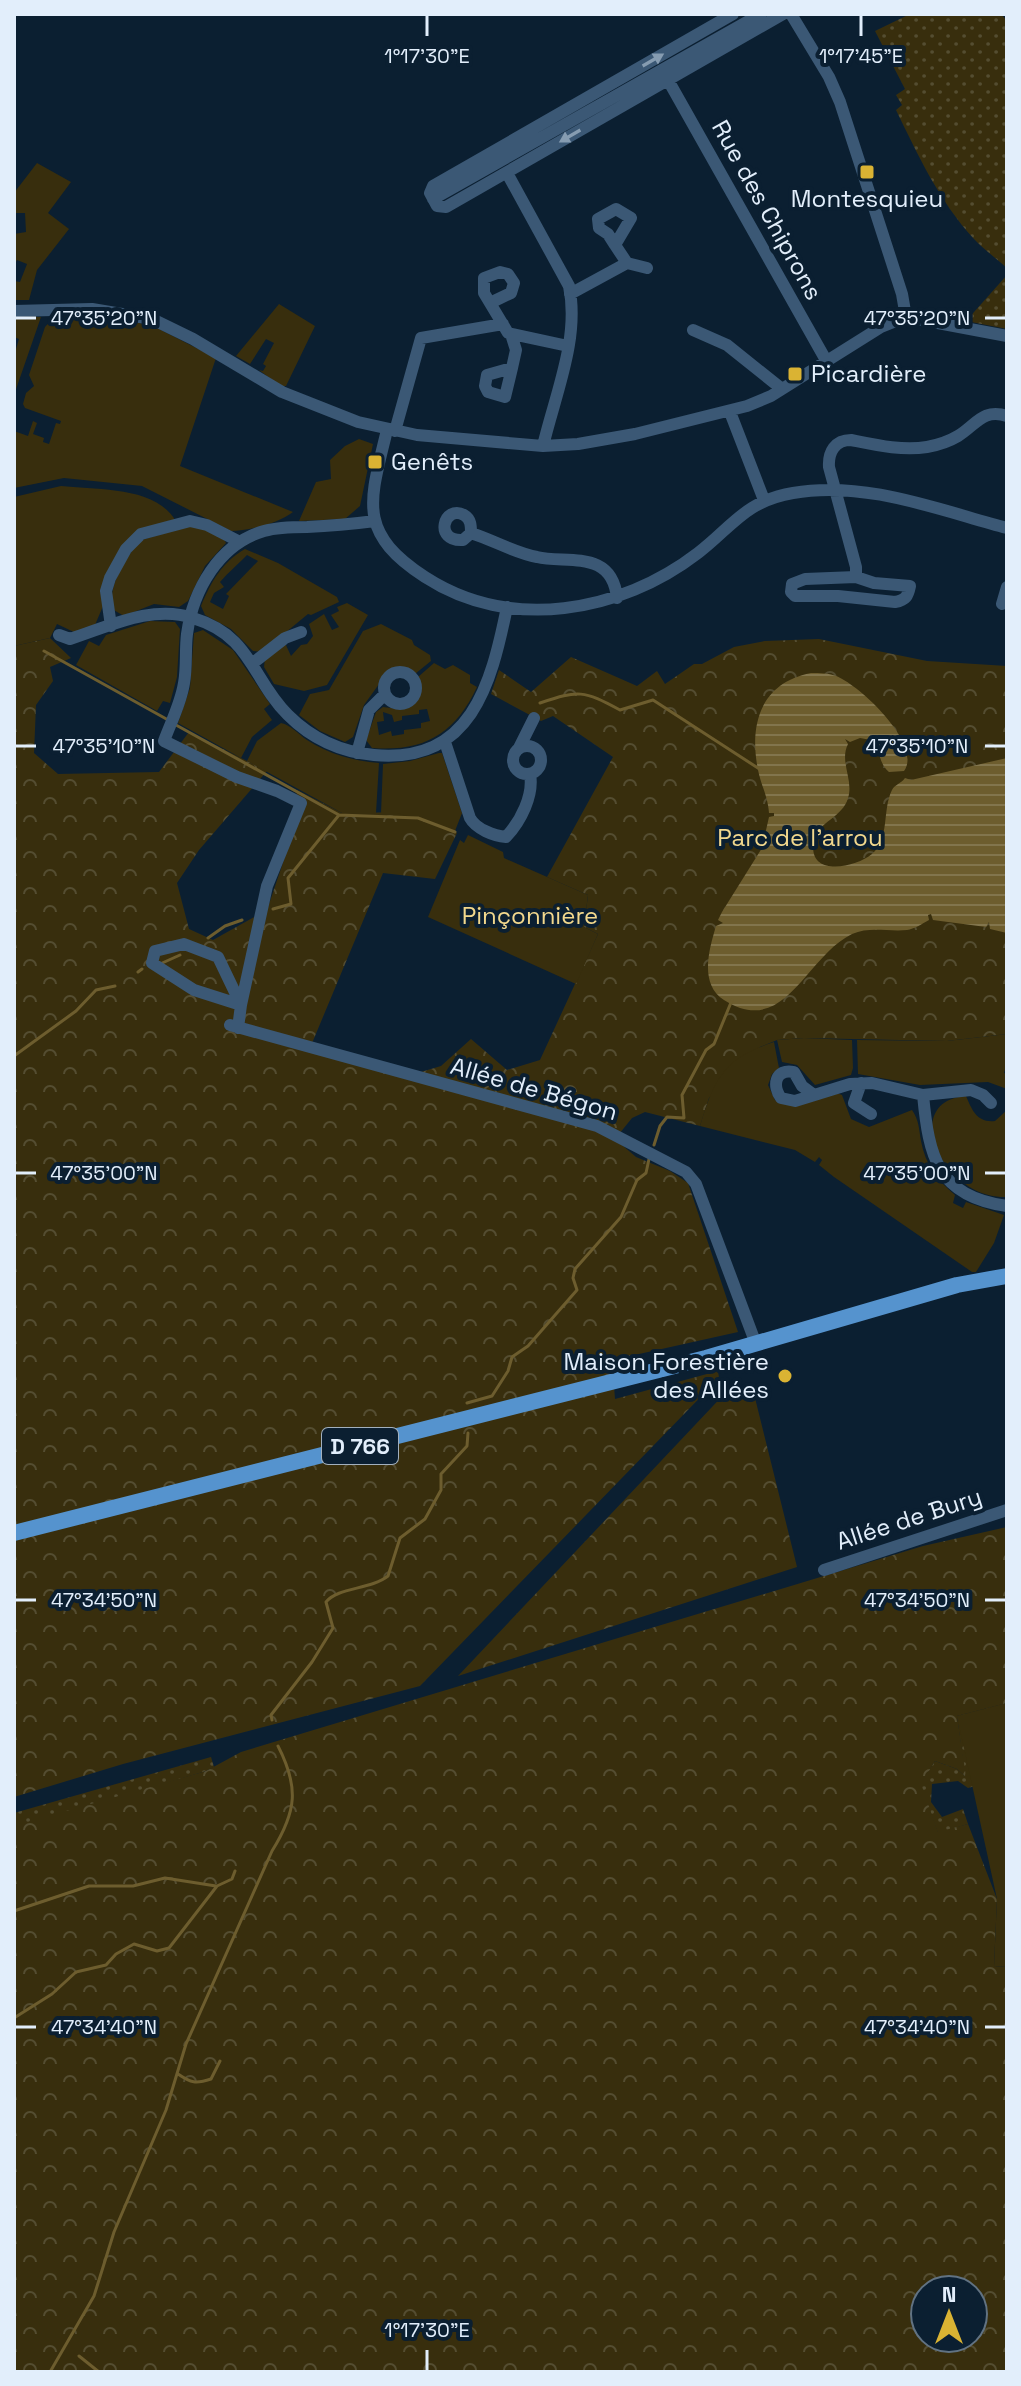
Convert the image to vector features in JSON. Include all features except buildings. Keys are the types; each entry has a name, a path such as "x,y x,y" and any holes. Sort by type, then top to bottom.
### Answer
{"main road":[{"name":"D 766","path":"14,1533 756,1344 957,1285 1007,1276"}],"street":[{"path":"733,14 609,100 507,173 446,207 437,206 430,193 433,186 609,100 761,14"},
{"path":"609,100 668,80 783,14"},
{"path":"791,14 829,77 840,102 902,294 906,317"},
{"name":"Rue des Chiprons","path":"668,80 827,362"},
{"path":"507,173 569,286 573,307 572,329 543,446"},
{"path":"615,245 627,263 647,268"},
{"path":"570,294 627,263"},
{"path":"490,303 516,350 512,368"},
{"path":"14,311 92,309 152,319 305,403 391,431 543,446 610,439 730,412 782,389 881,327 906,317 1007,336"},
{"path":"568,346 507,329 421,338 375,485 372,506 380,534 393,553 425,577 457,594 478,602 507,607 563,609 617,598 682,564 700,552 730,522 764,500 795,492 836,491 902,500 1007,528"},
{"path":"693,330 727,345 782,389"},
{"path":"730,412 764,500"},
{"path":"859,598 856,567 829,467 830,453 837,443 844,440 895,448 929,447 959,436 985,414 1007,416"},
{"path":"111,626 106,591 110,578 126,549 141,534 190,521 207,525 240,542"},
{"path":"241,1005 267,886 301,803 237,777 164,741 184,682 190,616 210,572 228,550 240,542 266,530 375,521"},
{"path":"471,533 538,558 586,560 609,577 616,588 617,598"},
{"path":"858,578 874,583 910,586 908,595 903,601 895,602 795,596 791,592 792,584 805,579 858,578"},
{"path":"1002,604 1007,587"},
{"path":"59,635 70,639 153,614 190,616 225,633 238,644 293,719 328,743 357,753 398,755 431,749 445,742 467,720 482,695 507,607"},
{"path":"253,663 285,638 301,632"},
{"path":"357,753 369,710 385,694"},
{"path":"519,748 529,746 538,750 542,759 539,768 530,774 521,773 514,765 514,756 534,718"},
{"path":"445,742 474,825 500,837 506,837 511,832 530,796 530,774"},
{"path":"184,944 218,957 241,1005 194,990 152,963 155,951 184,944"},
{"name":"Allée de Bégon","path":"241,1005 234,1027 597,1126 686,1172 696,1184 756,1344"},
{"path":"861,1083 854,1103 871,1114"},
{"path":"814,1095 872,1083 923,1095 971,1090 991,1103"},
{"path":"923,1095 927,1134 948,1181 967,1195 1007,1206"},
{"name":"Allée de Bury","path":"824,1570 1007,1510"}],"green space":[{"path":"910,14 1001,14 1007,21 1007,268 978,243 950,209 896,110 902,105 896,95 905,89 875,31"},
{"path":"37,163 71,182 48,213 69,229 37,270 29,300 14,300 14,281 20,282 27,264 17,260 14,266 14,234 26,232 25,213 14,213 14,193"},
{"path":"1007,275 1007,329 966,321"},
{"path":"279,304 315,326 286,386 280,386 259,370 263,371 266,366 263,364 274,343 266,339 250,364 236,356"},
{"path":"98,314 153,326 216,358 180,466 293,512 264,526 231,531 142,486 64,478 14,488 14,431 28,436 33,421 37,423 33,434 44,438 43,442 49,444 56,423 60,424 61,421 25,408 23,404 26,393 34,386 29,375 45,327 56,315"},
{"path":"14,316 41,317 14,395 14,349 19,339 14,337"},
{"path":"359,439 373,444 360,506 345,519 299,521 316,482 331,479 330,460 345,446"},
{"path":"61,486 139,495 166,509 175,520 133,535 95,625 76,633 57,624 50,638 14,646 14,497"},
{"path":"189,526 223,537 226,543 205,566 188,601 179,607 154,604 124,616 112,609 115,582 138,541"},
{"path":"245,549 278,563 337,597 339,602 308,614 262,652 253,651 231,629 205,615 201,606 218,573","holes":["247,555 258,561 226,594 229,596 223,609 210,602 214,593 224,587 220,582"]},
{"path":"347,603 368,615 327,685 304,691 274,684 264,667 265,658 285,643 291,656 313,636 309,624 324,614 332,630 339,627 331,615 339,611 337,607"},
{"path":"150,621 175,622 180,629 177,677 170,703 163,701 157,711 76,665 89,641 99,646 106,635"},
{"path":"381,624 412,640 414,645 430,655 431,661 415,674 401,668 387,673 364,705 353,737 345,742 320,731 299,715 310,694 329,690 363,631"},
{"path":"203,630 233,650 270,704 264,709 272,720 252,737 241,758 178,723 190,688 194,633"},
{"name":"Parc de l'arrou","path":"50,638 71,658 50,667 53,681 36,705 34,753 58,774 159,772 189,732 267,771 199,850 177,883 189,929 213,940 267,910 292,836 297,790 342,813 412,812 457,833 435,879 383,873 310,1048 411,1075 441,1066 471,1039 507,1070 540,1060 598,934 584,927 588,895 547,877 613,757 553,716 541,721 491,694 499,670 531,692 571,657 637,686 657,671 665,684 694,664 702,664 734,647 765,641 819,639 927,661 1007,666 1007,1034 947,1041 777,1040 760,1047 709,1098 700,1126 645,1112 632,1118 615,1139 636,1157 670,1171 688,1183 738,1332 612,1360 615,1399 718,1371 719,1378 420,1686 123,1764 14,1797 14,646"},
{"path":"434,663 445,669 453,665 470,675 470,683 477,687 459,717 436,737 407,747 372,748 366,740 376,712 383,707 399,709 411,706 421,692 418,677","holes":["427,709 430,721 421,723 421,728 404,730 404,734 392,736 391,731 379,735 377,722 384,721 383,712 392,715 394,722 402,720 402,716 419,714 419,710"]},
{"path":"281,723 333,753 379,763 376,813 342,813 247,761 257,741"},
{"path":"442,753 462,813 455,831 397,813 381,813 383,764"},
{"name":"Pinçonnière","path":"468,835 503,852 504,858 588,895 584,927 598,934 576,984 428,917 460,840 464,843"},
{"path":"1007,1034 1004,1073 1007,1074 1007,1089 988,1082 920,1085 858,1074 857,1040 947,1041"},
{"path":"777,1040 852,1040 851,1075 815,1085 797,1065 782,1062"},
{"path":"774,1042 779,1068 772,1074 768,1085 775,1100 783,1104 837,1093 842,1095 851,1119 869,1127 912,1110 929,1165 955,1195 953,1203 963,1208 966,1202 1004,1215 994,1243 976,1272 834,1177 819,1165 822,1160 819,1157 815,1162 795,1150 700,1126 710,1095 724,1072 743,1055"},
{"path":"966,1096 973,1111 984,1120 995,1121 1007,1110 1007,1197 984,1194 964,1183 948,1168 937,1150 932,1131 935,1114 946,1102"},
{"path":"729,1389 755,1398 797,1567 458,1676"},
{"path":"1007,1527 1007,1703 957,1716 966,1777 957,1769 935,1761 921,1784 938,1832 968,1824 997,1899 994,1966 1007,1967 1007,2372 14,2372 14,1826 206,1771 241,1752 923,1546"},
{"path":"1007,1703 990,1782 968,1788 958,1781 932,1784 931,1802 942,1817 963,1809 968,1824 938,1833 920,1784 935,1761 957,1769 965,1776 957,1716"},
{"path":"1007,1703 1007,1967 994,1966 997,1899 957,1716"},
{"path":"211,1757 214,1767 206,1771 14,1829 14,1813"}],"shaded area":[{"path":"811,673 836,676 873,703 897,732 908,760 904,771 889,772 871,740 860,738 850,742 845,739 848,744 845,758 848,798 841,810 816,834 813,852 817,860 824,865 844,866 872,854 884,832 892,790 905,778 911,780 1007,758 1007,933 990,929 989,922 986,927 933,920 931,914 928,915 929,920 910,929 852,934 836,945 779,1002 763,1009 745,1009 724,1000 711,985 708,966 711,945 716,926 723,923 718,920 762,848 769,817 774,816 774,813 769,813 756,753 757,722 762,708 780,686"}],"waterway":[{"path":"44,651 170,721"},
{"path":"540,703 581,694 620,710 653,700 761,770"},
{"path":"176,725 339,815 418,818 455,832"},
{"path":"273,909 291,904 288,878 339,815"},
{"path":"208,938 225,926 242,920"},
{"path":"160,964 180,955"},
{"path":"138,972 142,969"},
{"path":"14,1056 76,1011 96,990 115,986"},
{"path":"654,1145 660,1126 667,1117 684,1118 682,1095 706,1050 714,1044 732,1000"},
{"path":"467,1403 492,1396 508,1371 512,1357 528,1346 577,1290 573,1278 575,1269 621,1217 637,1180 646,1173 649,1159"},
{"path":"272,1720 271,1715 312,1662 333,1628 326,1602 338,1594 388,1576 400,1538 425,1519 441,1490 441,1474 467,1446 468,1433"},
{"path":"50,2372 94,2296 114,2232 166,2110 186,2044 286,1823 292,1787 278,1746"},
{"path":"14,2018 52,1994 76,1972 106,1965 116,1954 134,1944 157,1951 169,1948 217,1886 232,1879 235,1871"},
{"path":"14,1911 89,1886 133,1886 165,1878 216,1886"},
{"path":"178,2074 194,2082 211,2079 220,2061"},
{"path":"79,2356 99,2372"}],"place":[{"name":"Montesquieu","path":"867,172"},
{"name":"Picardière","path":"795,374"},
{"name":"Genêts","path":"375,462"},
{"name":"Maison Forestière des Allées","path":"785,1376"}]}
